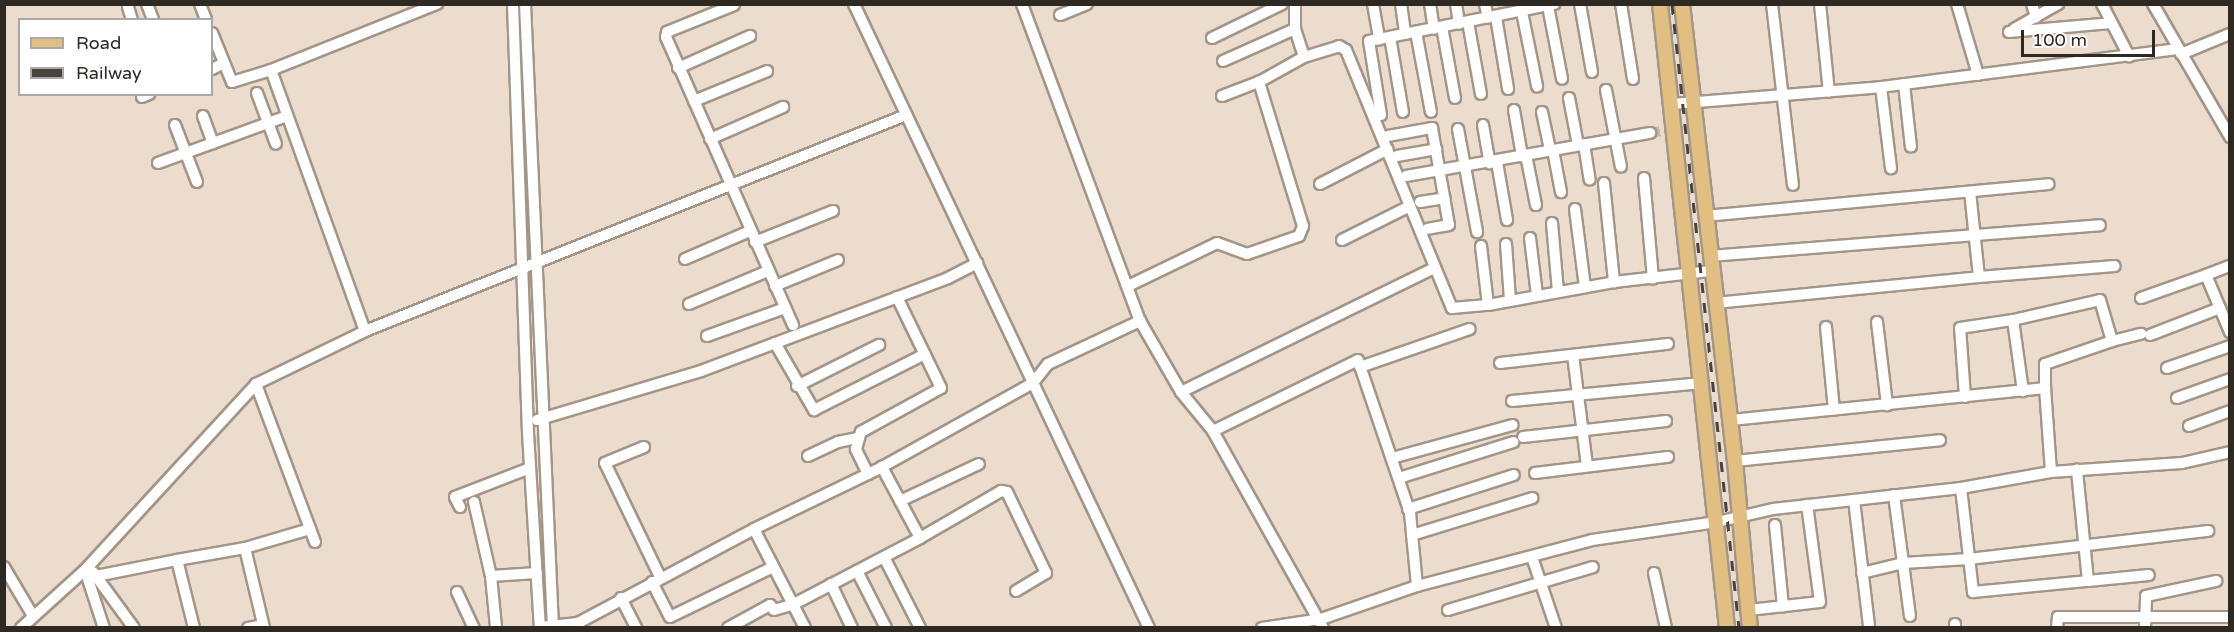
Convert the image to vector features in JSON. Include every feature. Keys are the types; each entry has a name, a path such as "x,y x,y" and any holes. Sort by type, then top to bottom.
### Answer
{"main road":[{"path":"1660,4 1671,104 1670,130 1702,383 1727,627"},
{"path":"1682,4 1711,271 1731,420 1738,516 1750,627"}],"street":[{"path":"213,36 232,82 271,70 437,4"},
{"path":"513,4 530,468 540,627 578,623 753,528 882,467 1033,383 1048,364 1140,321"},
{"path":"525,4 553,627"},
{"path":"854,4 1149,627"},
{"path":"1022,4 1140,321 1181,392 1213,431 1322,623"},
{"path":"1060,15 1087,4"},
{"path":"1212,38 1282,4"},
{"path":"1295,4 1295,29 1304,57"},
{"path":"1373,4 1403,112"},
{"path":"1401,4 1411,33 1431,112"},
{"path":"1430,4 1455,98"},
{"path":"1456,4 1464,23 1481,94"},
{"path":"1485,4 1492,18 1508,89"},
{"path":"1580,4 1592,72"},
{"path":"1621,4 1633,79"},
{"path":"1772,4 1793,186"},
{"path":"1820,4 1829,92"},
{"path":"1957,4 1978,75"},
{"path":"2032,4 2036,17"},
{"path":"2058,4 2009,32 2111,23"},
{"path":"2102,4 2129,56"},
{"path":"2153,4 2179,52 2228,131"},
{"path":"734,5 667,32 678,68 793,325"},
{"path":"1381,115 1370,41 1492,18 1515,10 1546,6 1562,79"},
{"path":"128,7 131,18"},
{"path":"1515,10 1537,86"},
{"path":"1223,61 1295,29"},
{"path":"1671,104 1784,97 2179,52 2229,34"},
{"path":"678,68 750,36"},
{"path":"1221,96 1259,82 1304,57 1339,46 1346,50 1415,204 1434,268 1452,308 1488,306 1614,282 1711,271"},
{"path":"213,68 224,63"},
{"path":"271,70 365,331"},
{"path":"694,101 767,70"},
{"path":"1128,286 1217,243 1247,254 1299,236 1303,226 1259,82"},
{"path":"1904,84 1911,147"},
{"path":"1881,87 1891,168"},
{"path":"1606,90 1621,167"},
{"path":"257,93 276,144"},
{"path":"1569,98 1590,180"},
{"path":"710,139 783,107"},
{"path":"1514,110 1536,205"},
{"path":"1542,112 1561,192"},
{"path":"21,627 86,568 256,384 365,331 536,265 906,115"},
{"path":"203,116 213,143"},
{"path":"158,163 288,116"},
{"path":"175,125 196,182"},
{"path":"1483,125 1507,220"},
{"path":"1388,136 1432,128 1449,225 1427,229"},
{"path":"1458,129 1477,232"},
{"path":"1406,176 1650,133"},
{"path":"1320,184 1393,153 1436,149"},
{"path":"1644,178 1653,279"},
{"path":"1604,183 1614,282"},
{"path":"1705,216 2049,184"},
{"path":"1970,192 1979,277"},
{"path":"1342,240 1415,204 1445,198"},
{"path":"1575,209 1585,287"},
{"path":"755,242 833,211"},
{"path":"1552,223 1558,292"},
{"path":"1710,256 2100,225"},
{"path":"685,259 750,231"},
{"path":"1530,238 1537,295"},
{"path":"1506,244 1510,300"},
{"path":"1481,246 1488,306"},
{"path":"775,286 838,260"},
{"path":"528,419 542,420 701,371 897,297 977,264"},
{"path":"1715,303 2115,266"},
{"path":"2141,298 2229,266"},
{"path":"1181,392 1434,268"},
{"path":"689,304 768,271"},
{"path":"2206,275 2224,312 2229,332"},
{"path":"868,474 856,449 857,438 861,432 940,388 897,297"},
{"path":"1965,397 1960,328 2013,320 2100,300 2112,341"},
{"path":"707,336 785,308"},
{"path":"2051,472 2044,388 2045,364 2112,341 2224,312"},
{"path":"2013,320 2023,391"},
{"path":"1877,322 1887,405"},
{"path":"1826,327 1833,410"},
{"path":"1360,367 1470,329"},
{"path":"775,343 797,386 814,411 925,354"},
{"path":"1500,363 1668,344"},
{"path":"797,386 879,345"},
{"path":"2167,368 2229,346"},
{"path":"1573,355 1587,466"},
{"path":"1213,431 1358,360 1408,509 1417,586"},
{"path":"2177,398 2229,378"},
{"path":"1512,401 1702,383"},
{"path":"256,384 315,542"},
{"path":"1731,420 2044,388"},
{"path":"2188,426 2229,411"},
{"path":"1399,478 1518,440 1666,421"},
{"path":"1392,458 1513,425"},
{"path":"808,456 838,442 857,438"},
{"path":"1735,461 1940,440"},
{"path":"644,447 605,463 656,579 670,618 773,567"},
{"path":"1262,627 1322,623 1417,586 1533,558 1592,540 1717,522 1738,516 1808,505 1961,488 2051,472 2182,463 2229,452"},
{"path":"1535,473 1668,457"},
{"path":"900,501 979,464"},
{"path":"882,467 920,538"},
{"path":"460,507 455,497 530,468"},
{"path":"2077,470 2088,581"},
{"path":"1408,509 1514,476"},
{"path":"1961,488 1973,592 2149,575"},
{"path":"728,627 770,605 774,610 792,605 920,538 1001,492 1007,492 1046,573 1016,591"},
{"path":"1894,495 1910,616"},
{"path":"1412,535 1532,498"},
{"path":"1854,500 1869,625"},
{"path":"474,502 492,576 496,627"},
{"path":"1749,610 1820,602 1808,505"},
{"path":"1775,525 1783,607"},
{"path":"753,528 792,605 806,627"},
{"path":"96,576 245,548 310,529"},
{"path":"1862,573 1903,563 1969,559 2208,531"},
{"path":"245,548 263,626 248,627"},
{"path":"884,557 920,627"},
{"path":"1533,558 1554,627"},
{"path":"177,560 194,627"},
{"path":"4,567 33,616"},
{"path":"1448,610 1593,567"},
{"path":"86,568 96,576 134,627"},
{"path":"86,568 104,627"},
{"path":"857,571 886,627"},
{"path":"492,576 537,573"},
{"path":"1654,573 1666,627"},
{"path":"2146,623 2146,596 2216,581"},
{"path":"831,584 852,627"},
{"path":"457,592 474,627"},
{"path":"621,598 636,627"},
{"path":"2057,627 2058,617 2146,623 2227,617"}],"tunnel":[{"path":"1650,133 1667,130"}],"railway":[{"path":"1672,4 1739,628"}]}
